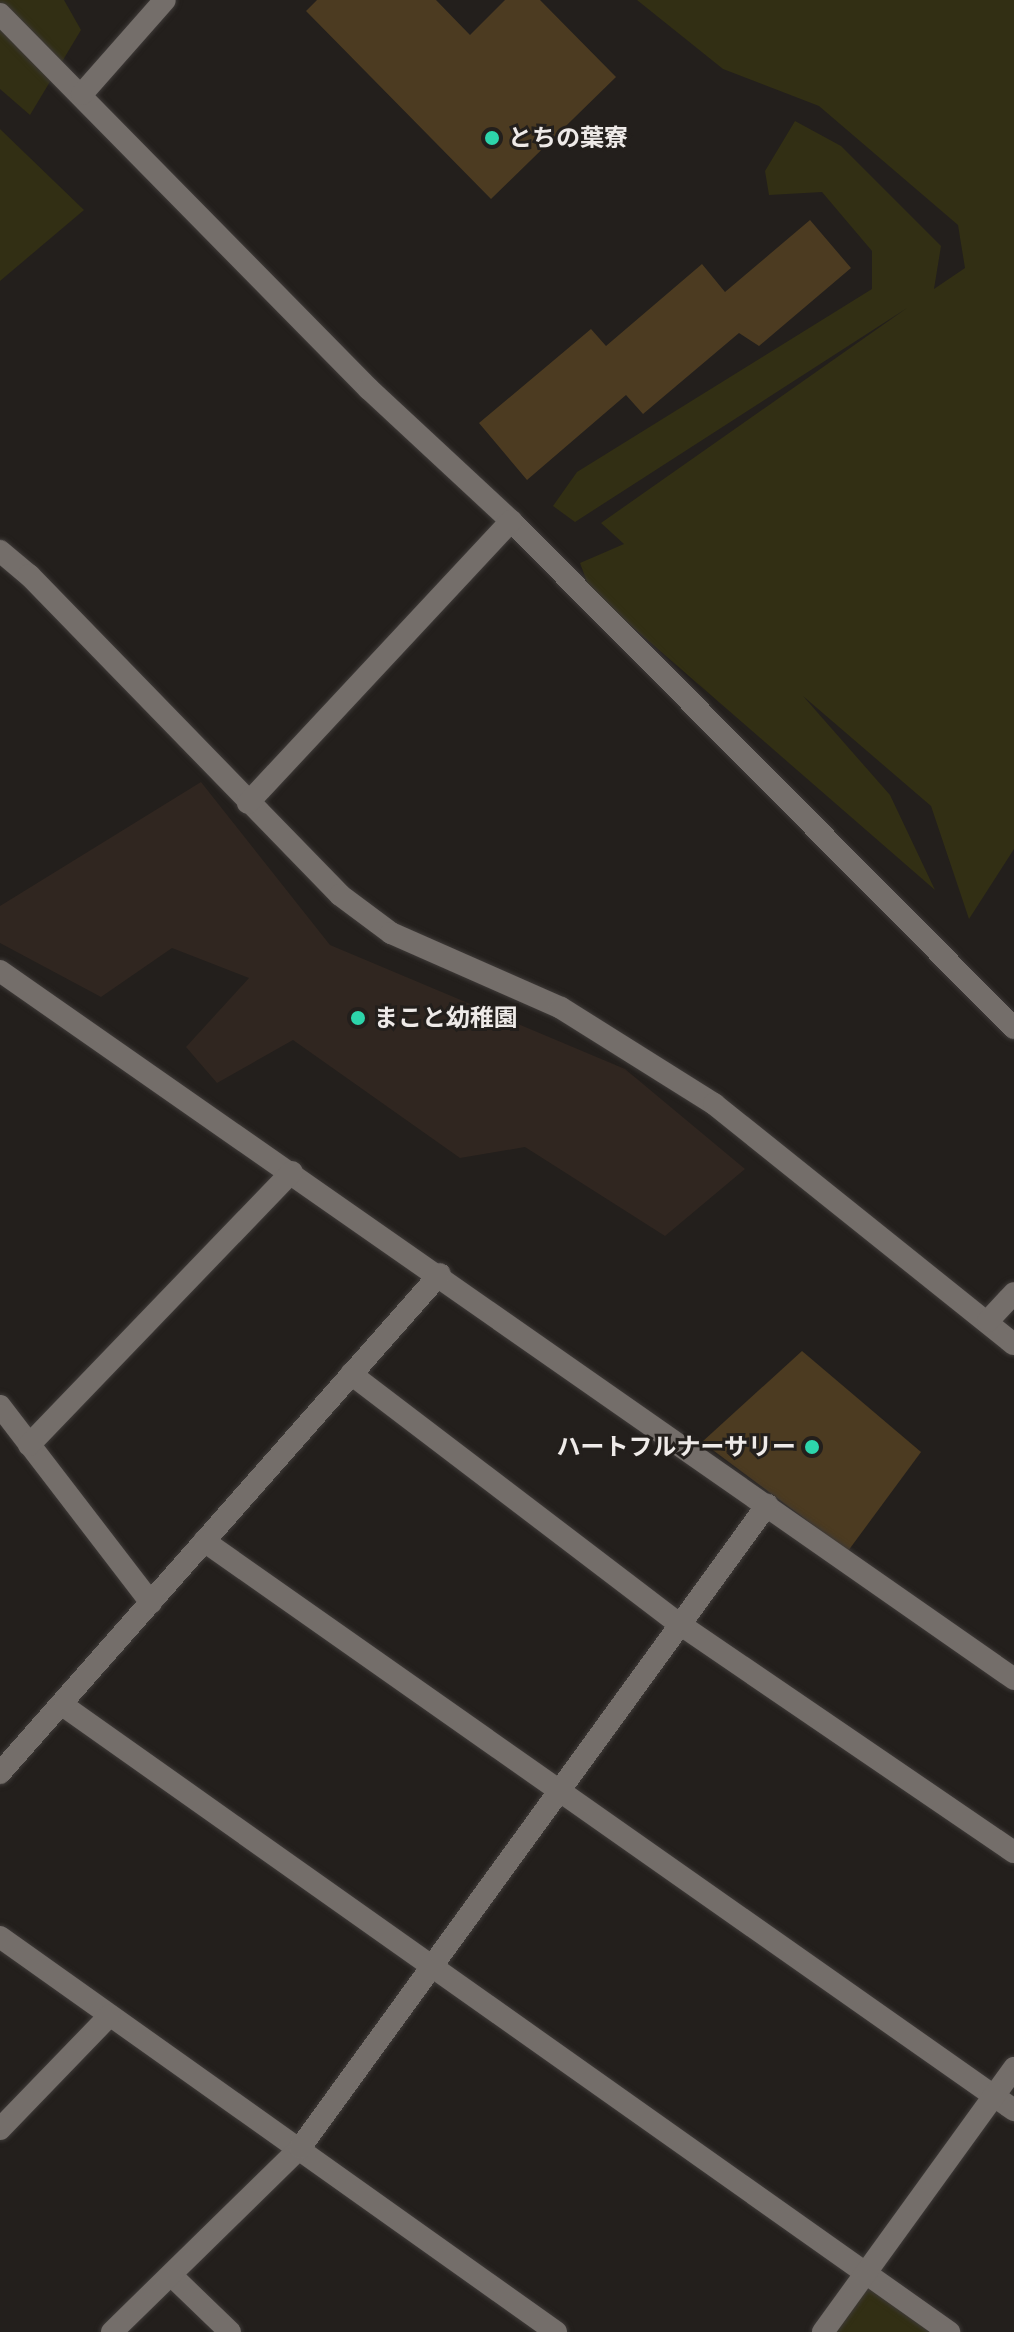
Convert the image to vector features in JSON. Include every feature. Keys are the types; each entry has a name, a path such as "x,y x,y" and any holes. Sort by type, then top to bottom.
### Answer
{"street":[{"path":"82,94 165,0"},
{"path":"0,14 369,389 511,521 1014,1028"},
{"path":"248,803 511,521"},
{"path":"0,551 29,575 340,895 391,933 561,1008 714,1104 1014,1344"},
{"path":"0,971 440,1274 1014,1679"},
{"path":"29,1445 292,1172"},
{"path":"1,1771 440,1274"},
{"path":"988,1321 1014,1293"},
{"path":"351,1374 681,1625 1014,1852"},
{"path":"0,1406 151,1603"},
{"path":"112,2332 300,2148 767,1505"},
{"path":"204,1541 1014,2110"},
{"path":"61,1704 431,1969 949,2332"},
{"path":"0,1937 556,2332"},
{"path":"0,2129 110,2015"},
{"path":"823,2332 1014,2068"},
{"path":"171,2275 230,2332"}],"shaded area":[{"path":"0,0 64,0 81,30 30,115 0,89"},
{"path":"637,0 1014,0 1014,849 969,919 931,806 803,696 890,795 935,890 590,590 580,563 624,544 601,523 907,308 575,522 553,506 577,472 872,289 872,251 822,192 769,195 765,171 795,121 841,146 941,246 934,289 965,268 958,225 819,106 723,69"},
{"path":"0,129 84,210 0,281"},
{"name":"まこと幼稚園","path":"201,782 330,945 625,1069 745,1169 665,1236 525,1147 460,1158 293,1040 217,1083 186,1047 249,978 172,948 101,997 0,943 0,906"},
{"path":"867,2274 949,2332 823,2332"}],"building":[{"name":"とちの葉寮","path":"317,0 436,0 470,35 505,0 540,0 616,77 491,199 306,11"},
{"path":"810,220 851,268 759,346 739,333 643,414 626,395 527,480 479,423 591,329 606,346 702,264 725,292"},
{"name":"ハートフルナーサリー","path":"802,1351 921,1452 848,1551 702,1442"}],"place":[{"name":"とちの葉寮","path":"492,138"},
{"name":"まこと幼稚園","path":"358,1018"},
{"name":"ハートフルナーサリー","path":"812,1447"}]}
